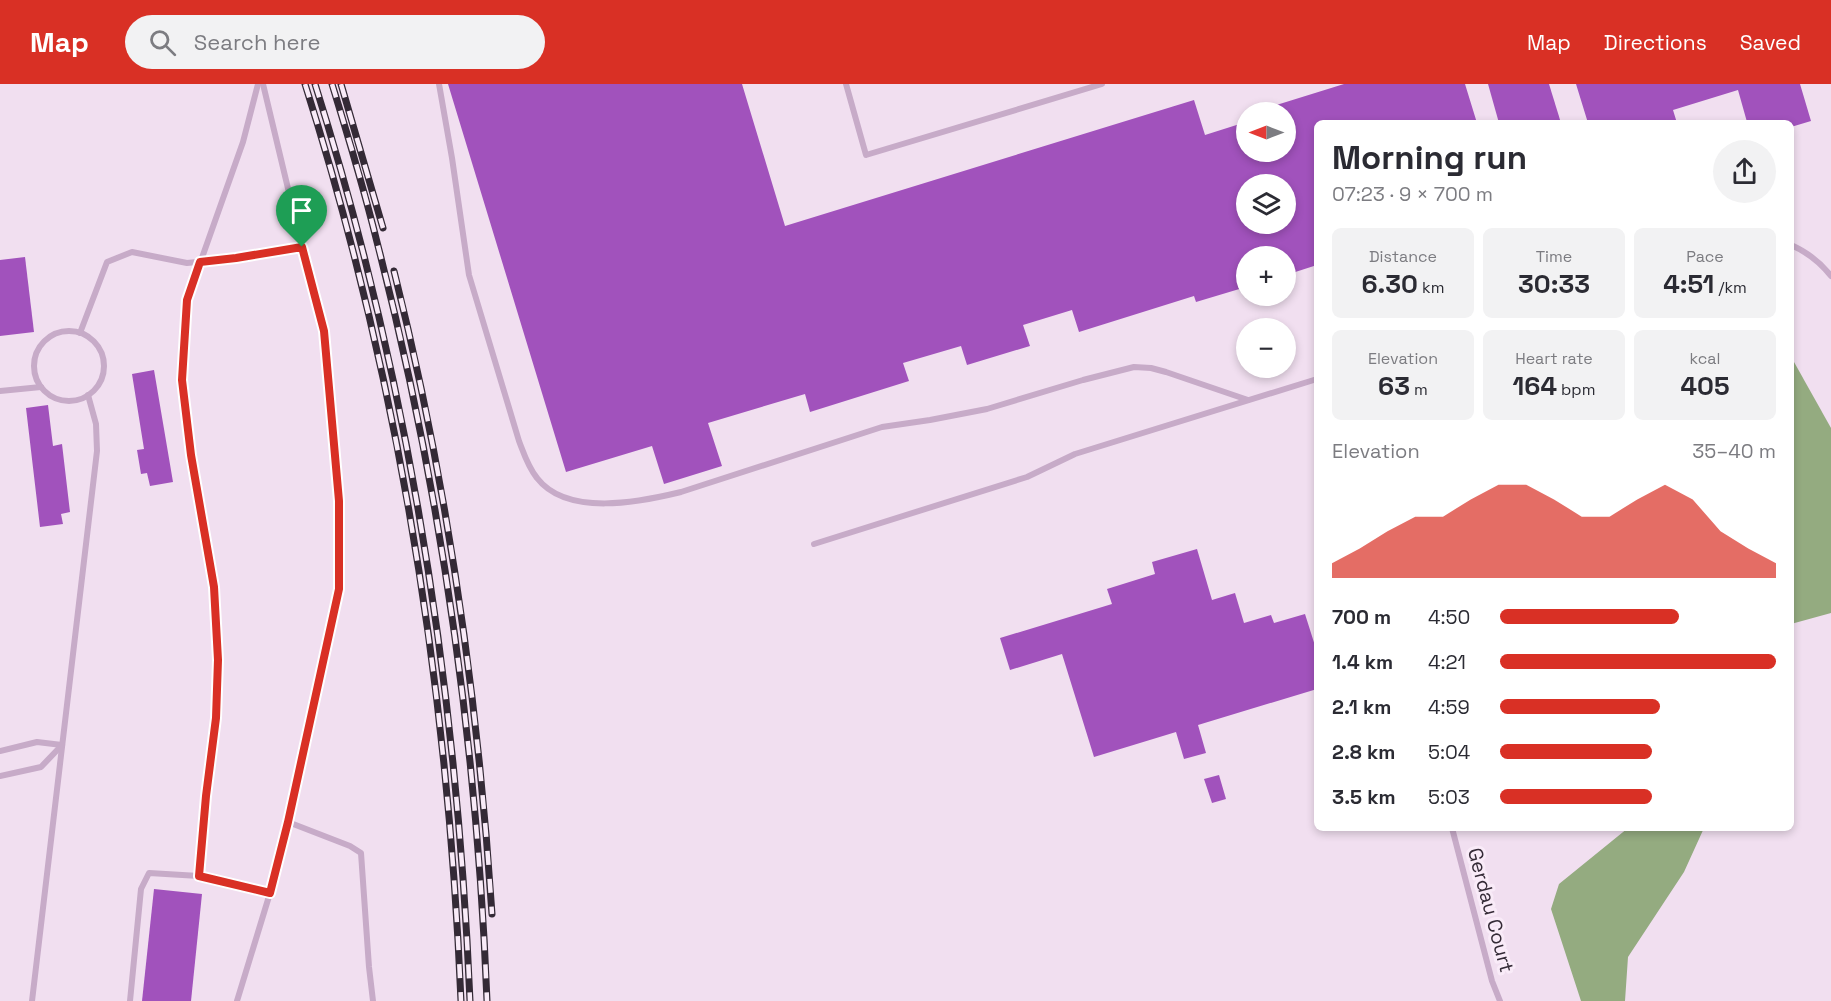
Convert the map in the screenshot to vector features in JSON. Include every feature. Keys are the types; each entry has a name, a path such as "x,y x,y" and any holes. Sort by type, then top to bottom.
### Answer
{"lane":[{"path":"199,876 216,718 218,660 214,587 191,455 182,380 187,300 243,142 258,84"},
{"path":"237,1001 270,893 288,822 339,589 339,501 324,331 263,84"},
{"path":"439,84 469,275 519,441 537,479 552,492 566,499 583,502 609,502 659,497 882,428 987,409 1083,380 1134,368 1151,368 1166,372 1248,400"},
{"path":"846,84 866,155 1102,84"},
{"path":"1794,246 1822,264 1831,276"},
{"path":"80,333 107,262 132,252 187,263 236,258 302,247"},
{"path":"68,331 80,333 98,348 103,359 103,371 99,382 88,395 73,401 52,397 41,387 34,371 34,360 38,349 56,333 68,331"},
{"path":"814,544 1027,477 1075,454 1314,380"},
{"path":"0,391 41,387"},
{"path":"32,1001 97,451 96,424 88,395"},
{"path":"0,751 36,742 62,745"},
{"path":"0,776 41,767 62,745"},
{"path":"288,822 361,853 373,1001"},
{"name":"Gerdau Court","path":"1453,831 1492,981 1500,1001"},
{"path":"130,1001 141,889 149,873 199,876 270,893"}],"shaded area":[{"path":"1794,362 1831,428 1831,613 1794,623"},
{"path":"1624,831 1703,831 1684,872 1628,957 1625,1001 1581,1001 1551,909 1559,884"}],"building":[{"path":"448,84 742,84 785,226 1194,100 1205,135 1236,125 1236,162 1296,162 1296,102 1286,102 1344,84 1465,84 1476,120 1314,120 1314,266 1296,272 1296,246 1236,246 1236,290 1196,302 1194,296 1079,332 1072,310 1023,325 1030,346 967,365 961,346 903,363 909,381 810,412 805,394 708,423 722,466 664,484 652,446 566,472"},
{"path":"1488,84 1549,84 1560,120 1498,120"},
{"path":"1576,84 1800,84 1811,121 1794,126 1794,120 1746,120 1738,90 1673,110 1676,120 1587,120"},
{"path":"25,257 34,332 0,336 0,260"},
{"path":"154,370 173,482 150,486 147,473 141,474 137,450 144,449 132,374"},
{"path":"48,405 53,446 62,444 70,512 61,514 63,524 40,527 26,408"},
{"path":"1197,549 1212,600 1235,593 1244,623 1271,615 1274,623 1305,614 1314,642 1314,690 1198,725 1206,753 1184,759 1176,732 1094,757 1062,654 1010,670 1000,638 1112,604 1107,589 1155,574 1152,562"},
{"path":"1219,775 1226,799 1212,803 1204,779"},
{"path":"154,889 202,894 191,1001 142,1001"}],"railway":[{"path":"305,84 338,196 367,309 392,422 413,537 431,653 444,769 461,1001"},
{"path":"315,84 348,196 377,309 402,423 423,538 454,769 470,1001"},
{"path":"332,84 367,202 400,335 437,524 465,714 475,809 487,1001"},
{"path":"341,84 383,228"},
{"path":"394,271 430,430 458,591 478,752 492,914"}],"route":[{"path":"302,247 324,331 339,501 339,589 288,822 270,893 199,876 216,718 218,660 214,587 191,455 182,380 187,300 200,262 302,247"}]}
